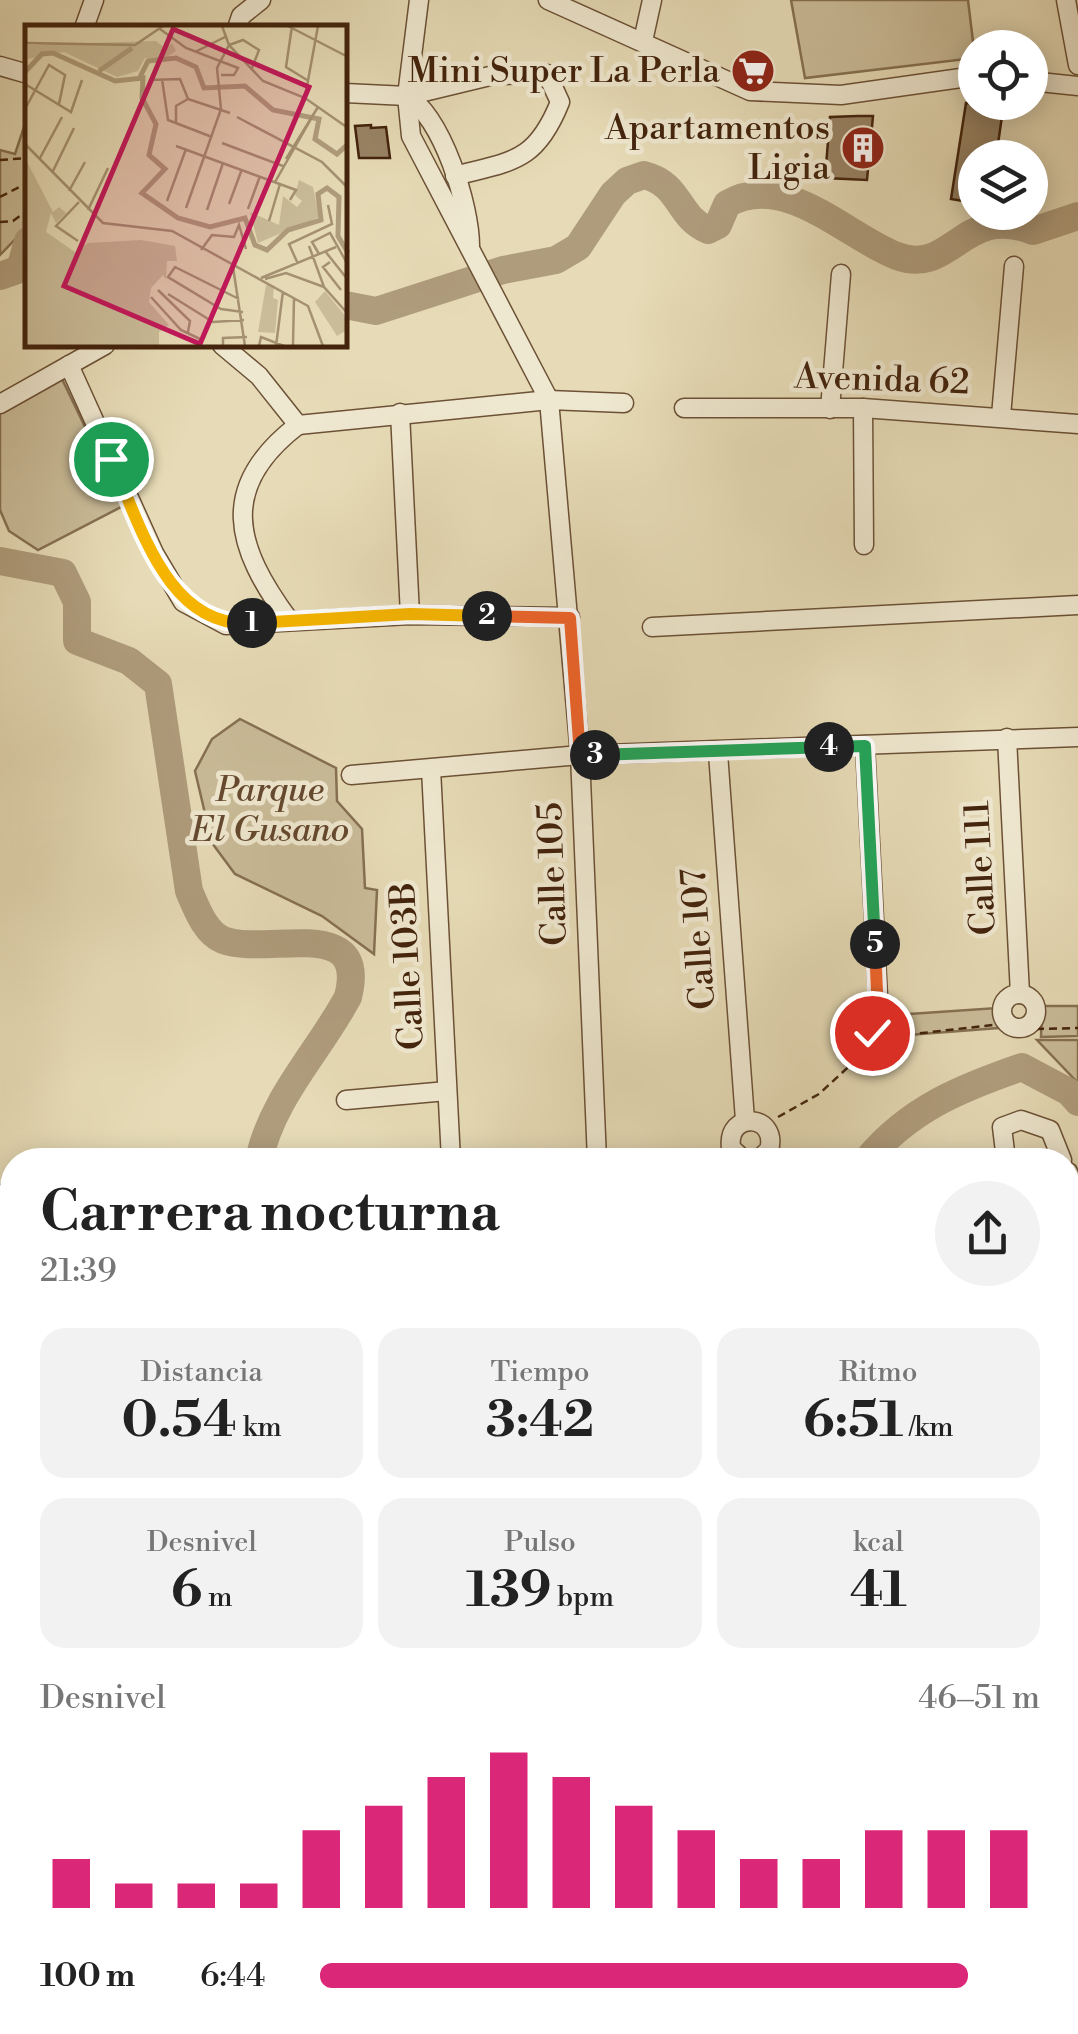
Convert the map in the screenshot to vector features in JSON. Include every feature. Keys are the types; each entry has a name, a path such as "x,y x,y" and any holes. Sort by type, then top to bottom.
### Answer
{"street":[{"path":"85,25 94,0"},
{"path":"238,25 242,16 261,0"},
{"name":"Calle 105","path":"419,0 406,114 415,147 549,400 580,755 596,1148"},
{"path":"548,0 750,91 841,95 958,78"},
{"path":"643,41 652,0"},
{"path":"1066,0 1078,66"},
{"path":"0,66 25,73"},
{"path":"348,93 407,96 494,75 547,74 560,102 546,138 523,159 454,176"},
{"path":"1048,83 1078,86"},
{"name":"Calle 105","path":"407,96 424,106 454,176 470,228 470,246"},
{"path":"1002,416 1014,266"},
{"path":"830,409 840,274"},
{"path":"0,404 100,348"},
{"path":"226,348 259,376 298,425"},
{"path":"68,365 154,553 184,602 226,625 410,614 570,618"},
{"path":"288,620 260,581 244,547 242,506 251,474 278,441 298,425 549,400 624,403"},
{"name":"Avenida 62","path":"684,408 863,408 1078,424"},
{"path":"863,408 864,544"},
{"path":"400,413 410,614"},
{"path":"652,627 1078,605"},
{"path":"352,775 580,755 718,754 1078,737"},
{"name":"Calle 111","path":"1007,738 1020,994"},
{"path":"865,746 878,1016"},
{"name":"Calle 107","path":"718,754 745,1120 734,1128 729,1141 732,1148"},
{"name":"Calle 103B","path":"431,769 450,1148"},
{"path":"346,1100 447,1091"},
{"path":"745,1120 765,1125 771,1137 769,1148"},
{"path":"1005,1148 1002,1127 1021,1120 1050,1130 1057,1148"}],"path":[{"path":"0,160 25,158"},
{"path":"0,196 25,185"},
{"path":"0,222 13,221 25,212"},
{"path":"773,1121 820,1094 888,1036 1001,1024"},
{"path":"1036,1028 1078,1028"}],"green space":[{"path":"791,0 968,0 972,30 958,30 958,60 805,78"},
{"path":"25,124 25,229 0,255 0,150 15,154"},
{"path":"62,379 123,506 38,550 9,531 0,510 0,412"},
{"name":"Parque El Gusano","path":"240,719 336,768 337,801 362,829 365,888 377,890 374,954 322,916 235,874 212,843 195,771 212,739"},
{"path":"1042,1006 1078,1006 1078,1036 1041,1037"},
{"path":"997,1008 998,1028 896,1036 895,1015"},
{"path":"1037,1040 1078,1040 1078,1083"}],"building":[{"path":"873,116 867,180 825,178 830,117"},
{"path":"963,120 1001,120 999,140 960,140"},
{"path":"355,126 386,127 390,158 359,158"},
{"path":"958,154 958,200 951,199"}],"waterway":[{"path":"348,306 376,311 503,270 556,260 578,247 613,194 627,181 644,175 666,186 690,217 708,230 718,225 727,204 749,196 771,195 815,210 878,247 916,260 932,257 990,226 1009,225 1033,231 1078,216"},
{"path":"0,276 20,269 25,252"},
{"path":"0,561 63,573 77,602 77,641 129,661 158,684 189,891 211,932 223,940 242,944 310,943 344,955 350,971 348,997 285,1096 262,1148"},
{"path":"878,1148 937,1102 1022,1067 1069,1092 1078,1102"}],"place":[{"name":"Mini Super La Perla","path":"753,71"},
{"name":"Apartamentos Ligia","path":"863,148"}],"route":[{"path":"111,459 154,553 184,602 226,625 410,614 570,618 580,755 718,754 865,746 878,1016 869,1024 872,1033"}]}
